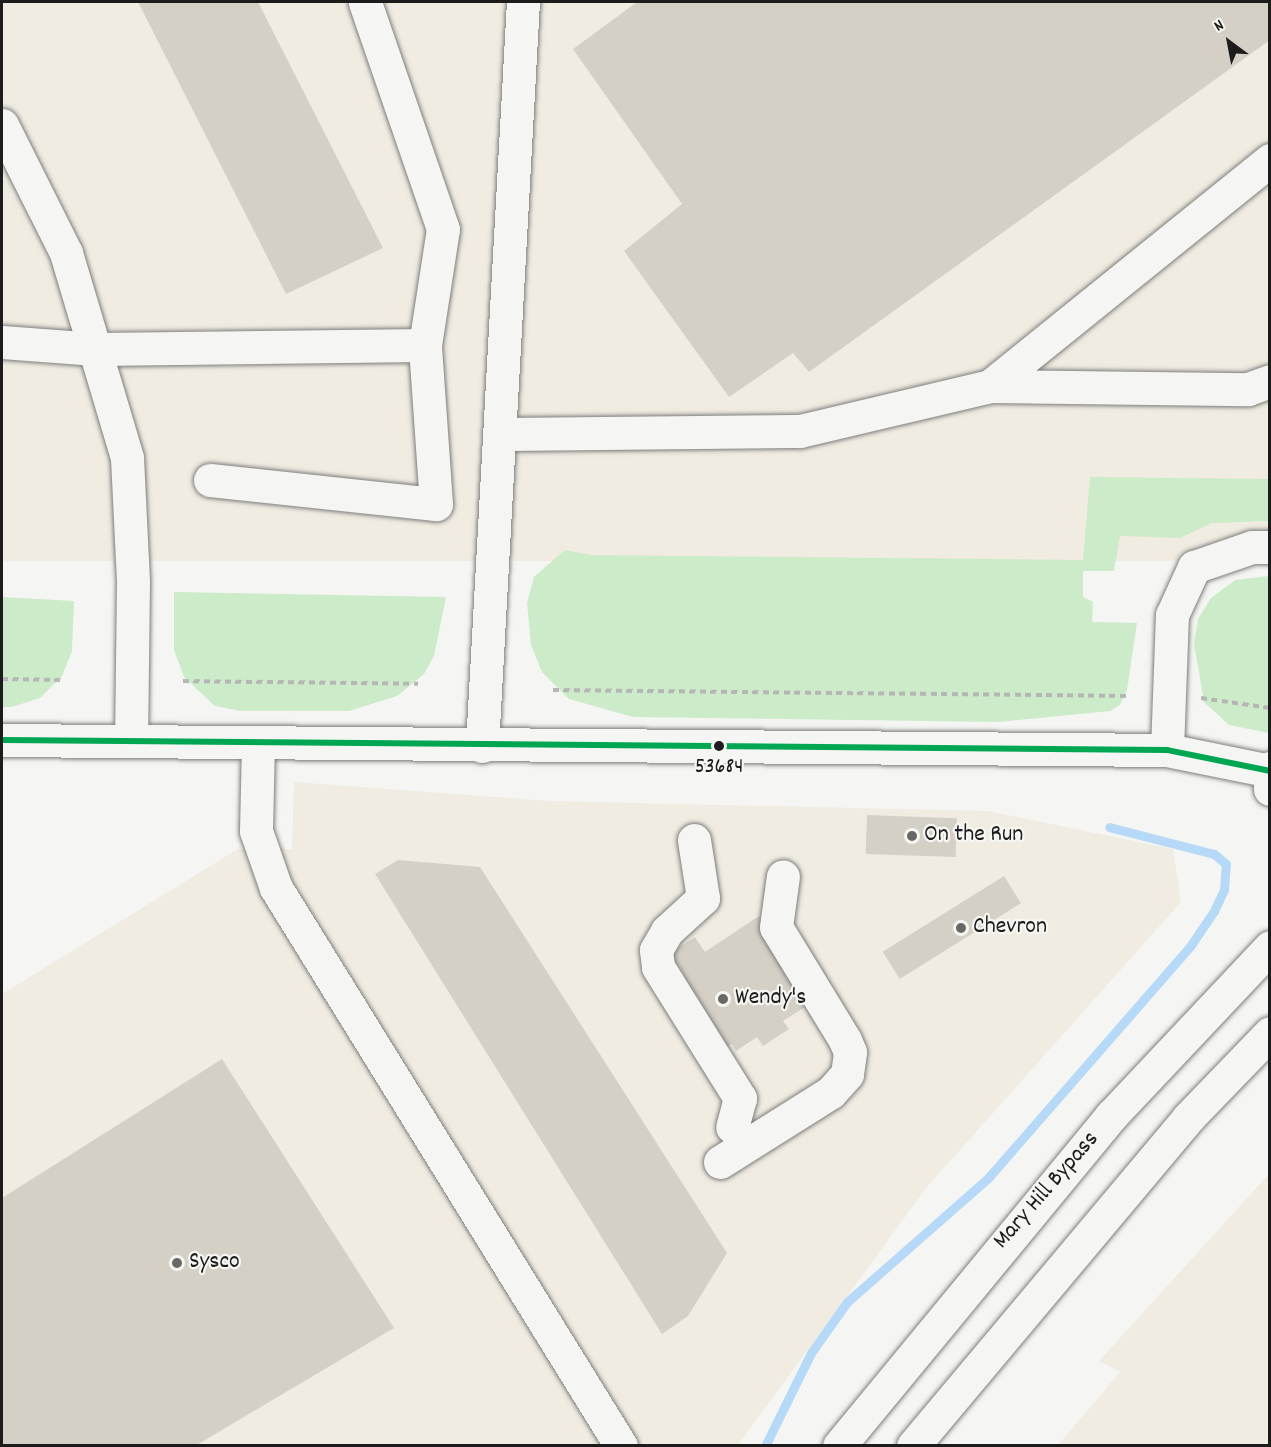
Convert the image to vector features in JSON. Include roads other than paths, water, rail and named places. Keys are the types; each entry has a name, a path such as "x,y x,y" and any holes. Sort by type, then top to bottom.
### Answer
{"main road":[{"path":"210,480 436,504 425,345 443,229 365,2"},
{"path":"482,746 523,2"},
{"path":"2,125 66,253 127,458 133,582 131,741"},
{"path":"990,386 1269,160"},
{"path":"2,342 96,349 425,345"},
{"path":"499,434 800,431 990,386 1248,389 1269,381"},
{"path":"1167,750 1172,615 1194,567 1252,547 1269,547"},
{"path":"2,740 482,746 1167,750 1268,774"},
{"path":"258,742 256,831 276,888 621,1446"},
{"path":"694,840 703,898 667,932 656,951 658,967 741,1098 732,1127"},
{"path":"720,1162 831,1092 847,1074 850,1052 776,927 783,876"},
{"name":"Mary Hill Bypass","path":"839,1446 957,1296 1111,1116 1269,947"},
{"path":"913,1446 1012,1322 1269,1033"}],"waterway":[{"path":"765,1446 811,1353 847,1302 988,1178 1191,945 1214,911 1224,890 1226,864 1214,854 1109,827"}],"place":[{"name":"53684","path":"719,746"},
{"name":"On the Run","path":"912,836"},
{"name":"Chevron","path":"961,928"},
{"name":"Wendy's","path":"723,999"},
{"name":"Sysco","path":"177,1263"}]}
